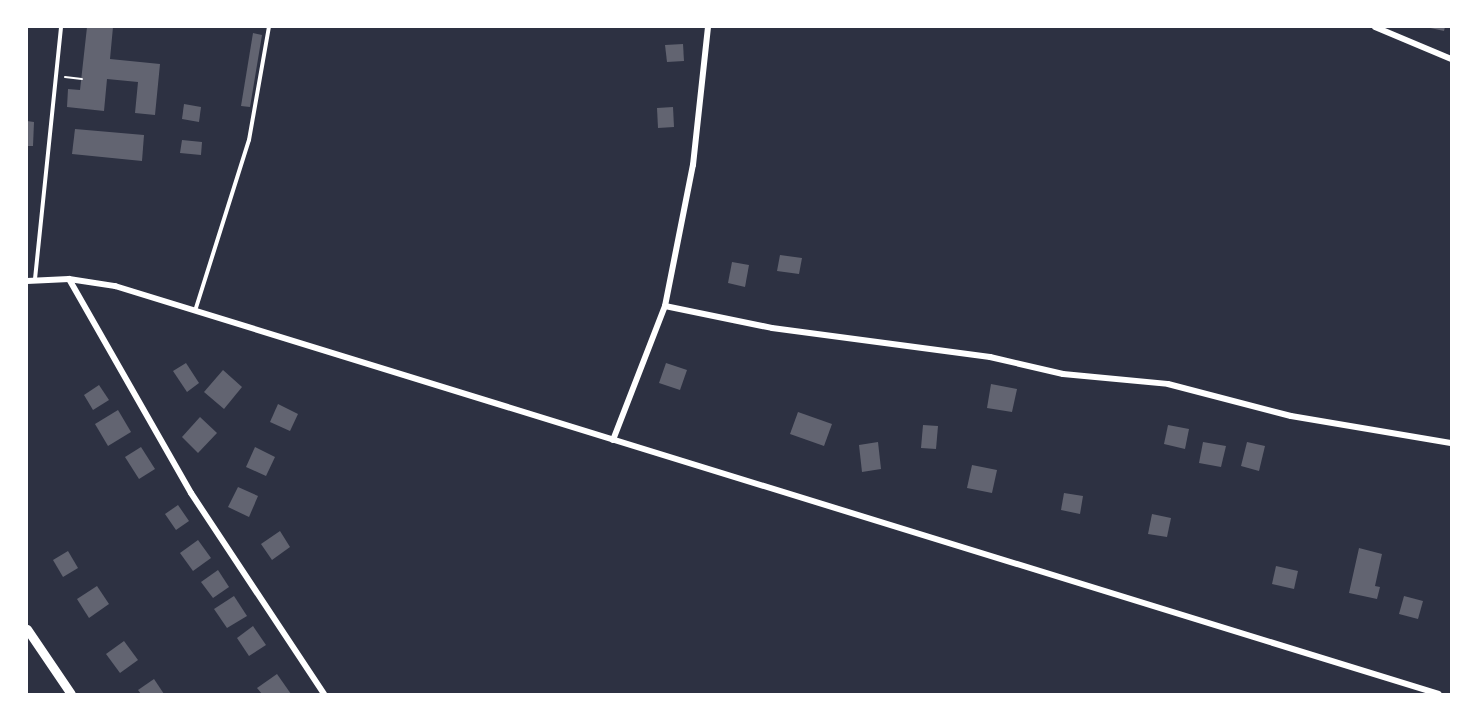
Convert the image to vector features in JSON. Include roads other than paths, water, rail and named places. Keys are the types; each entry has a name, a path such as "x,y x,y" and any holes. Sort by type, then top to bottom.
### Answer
{"street":[{"path":"613,440 665,306 693,165 708,27"},
{"path":"1375,27 1451,59"},
{"path":"69,279 191,493 324,694"},
{"path":"27,281 69,279 115,286 1439,694"},
{"path":"665,306 772,328 990,357 1063,374 1168,384 1291,416 1451,443"},
{"path":"27,628 71,694"}],"lane":[{"path":"35,279 61,27"},
{"path":"195,311 249,140 269,27"}]}
